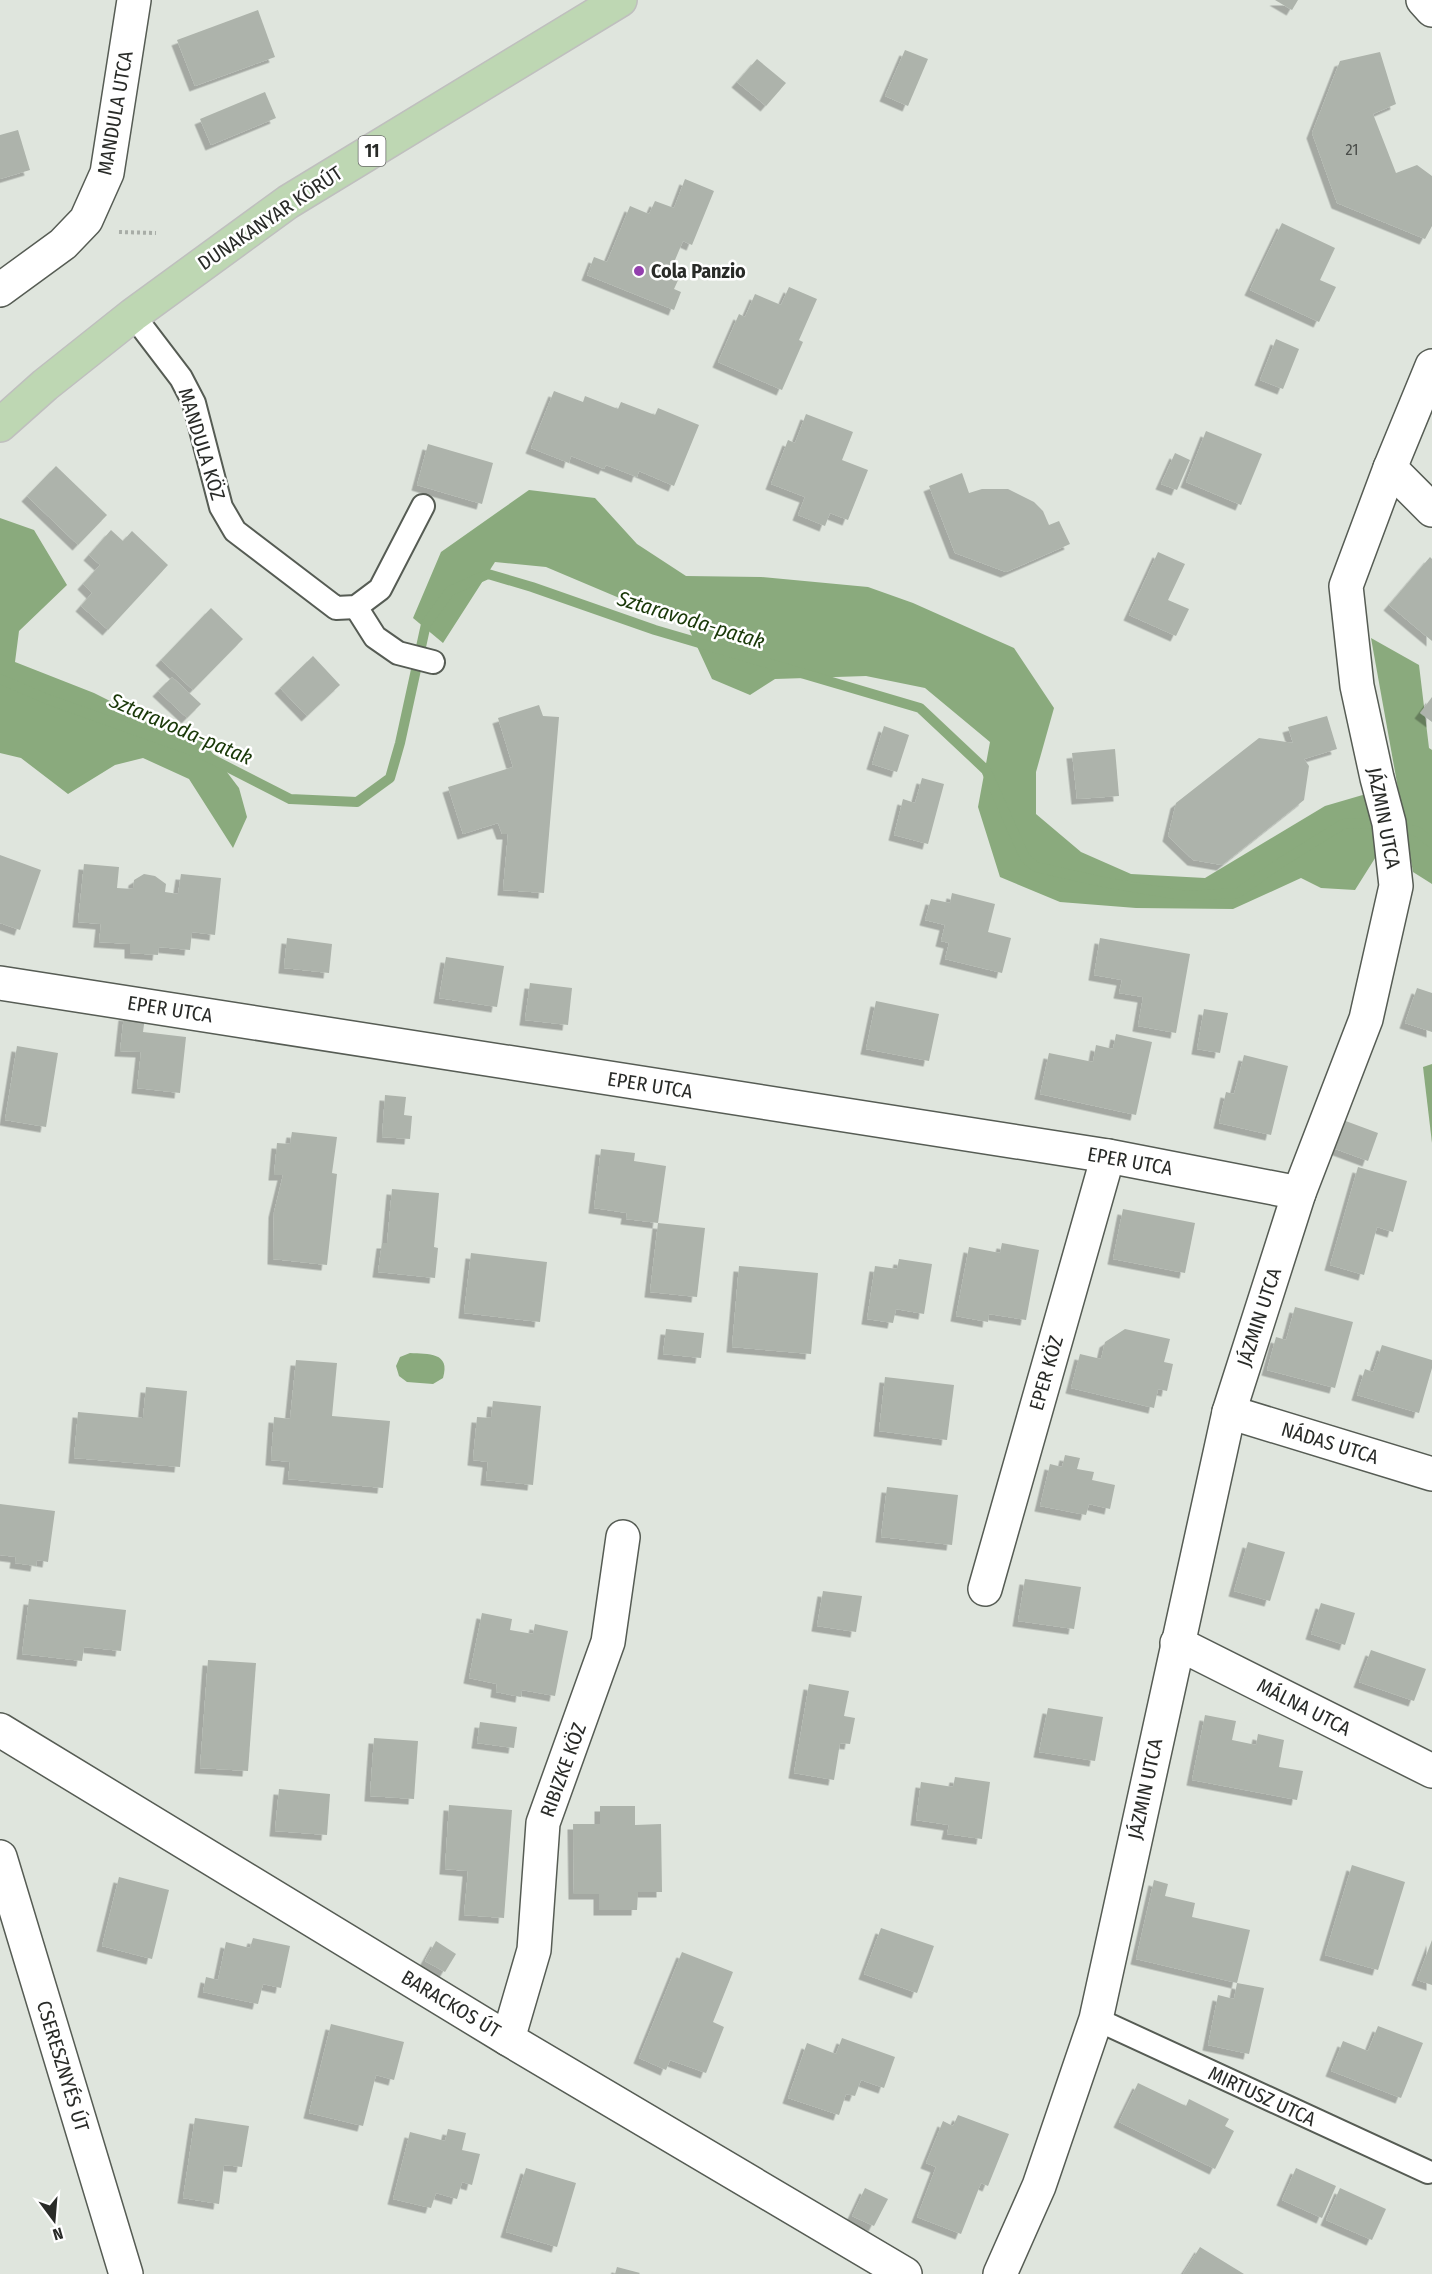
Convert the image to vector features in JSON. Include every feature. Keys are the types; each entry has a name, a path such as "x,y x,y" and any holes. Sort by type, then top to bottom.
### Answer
{"main road":[{"name":"DUNAKANYAR KÖRÚT","path":"0,425 45,385 133,315 288,202 620,0"}],"street":[{"name":"MANDULA UTCA","path":"0,290 63,244 86,220 99,192 107,173 134,0"},
{"path":"1424,0 1432,10"},
{"name":"JÁZMIN UTCA","path":"1000,2274 1039,2186 1096,2019 1228,1412 1299,1193 1366,1019 1396,886 1389,823 1357,686 1346,586 1390,468 1432,366"},
{"path":"1390,468 1432,510"},
{"name":"EPER UTCA","path":"0,983 1108,1156 1299,1193"},
{"name":"EPER KÖZ","path":"985,1589 1108,1156"},
{"name":"NÁDAS UTCA","path":"1228,1412 1432,1474"},
{"name":"RIBIZKE KÖZ","path":"508,2039 534,1950 543,1823 608,1642 622,1537"},
{"name":"MÁLNA UTCA","path":"1177,1643 1432,1771"},
{"name":"BARACKOS ÚT","path":"0,1730 508,2039 905,2274"},
{"name":"CSERESZNYÉS ÚT","path":"0,1857 126,2274"}],"lane":[{"name":"MANDULA KÖZ","path":"133,315 182,378 194,403 221,507 235,531 336,608 356,607"},
{"path":"423,506 380,589 356,607 375,638 398,652 434,662"},
{"name":"MIRTUSZ UTCA","path":"1096,2019 1428,2172"}],"shaded area":[{"path":"529,490 595,498 637,544 686,576 761,577 868,587 913,603 1014,648 1054,708 1036,772 1036,814 1081,852 1131,874 1205,878 1325,806 1366,794 1377,855 1355,890 1321,888 1301,878 1233,909 1136,908 1060,902 1000,877 978,807 990,742 925,688 866,676 775,679 750,695 712,679 688,627 546,567 495,562 443,643 413,618 441,552"},
{"path":"0,518 34,530 67,585 19,631 15,662 94,693 140,716 198,734 239,788 247,817 233,848 189,779 143,758 115,765 68,794 21,758 0,753"},
{"path":"1371,638 1419,665 1429,748 1432,750 1432,884 1413,872"},
{"path":"1432,1064 1432,1143 1423,1067"},
{"path":"410,1353 430,1354 441,1359 445,1370 443,1378 433,1384 407,1382 399,1376 396,1366 400,1357"}],"building":[{"path":"1275,0 1298,0 1292,10"},
{"path":"258,10 275,57 195,86 177,40"},
{"path":"905,50 928,59 908,106 885,96"},
{"path":"1380,52 1396,104 1373,114 1396,173 1417,165 1432,176 1432,226 1425,239 1337,203 1312,133 1340,61"},
{"path":"757,59 786,83 766,106 737,82"},
{"path":"265,92 276,118 211,145 200,119"},
{"path":"18,130 30,170 0,179 0,135"},
{"path":"685,179 714,191 692,245 683,241 670,272 680,276 674,289 681,292 674,310 587,275 594,257 607,262 630,206 649,214 655,201 674,208"},
{"path":"1282,223 1335,248 1320,280 1336,287 1319,322 1250,290"},
{"path":"789,287 817,299 799,340 803,342 782,390 718,362 739,314 745,317 755,294 781,305"},
{"path":"1276,339 1299,349 1283,389 1260,380"},
{"path":"554,391 583,402 585,396 618,409 621,402 655,415 658,408 699,425 674,486 639,471 637,477 606,465 604,469 571,456 569,463 531,448"},
{"path":"806,414 853,432 842,460 868,470 848,520 830,513 825,526 798,515 805,497 771,484 788,440 795,443"},
{"path":"1206,431 1262,454 1241,505 1186,482"},
{"path":"428,444 493,463 482,504 417,485"},
{"path":"1175,453 1190,460 1177,490 1161,484"},
{"path":"56,466 107,515 78,545 27,496"},
{"path":"962,473 969,493 982,489 1008,489 1034,502 1043,511 1049,525 1059,521 1070,544 1006,572 955,553 929,486"},
{"path":"111,530 123,541 132,531 168,565 108,630 81,606 92,593 83,584 100,565 89,555"},
{"path":"1158,552 1185,564 1168,600 1189,609 1176,636 1129,615"},
{"path":"1430,557 1432,559 1432,641 1389,605"},
{"path":"211,608 243,639 193,690 161,660"},
{"path":"313,656 340,685 307,716 280,688"},
{"path":"172,677 201,704 187,718 158,691"},
{"path":"1432,697 1432,722 1420,713"},
{"path":"539,705 543,716 559,717 544,893 503,890 508,834 502,834 498,823 463,834 448,787 513,767 498,718"},
{"path":"1327,716 1337,749 1304,759 1309,766 1304,800 1222,865 1193,860 1168,836 1176,803 1259,738 1293,743 1288,727"},
{"path":"884,726 909,735 897,772 872,764"},
{"path":"1115,749 1119,796 1077,799 1072,753"},
{"path":"922,778 944,784 928,844 894,835 903,799 915,803"},
{"path":"0,855 41,870 20,930 0,923"},
{"path":"84,864 119,867 117,888 133,889 134,880 144,874 155,876 166,884 165,892 178,894 181,874 221,878 215,935 192,932 190,950 159,947 158,955 130,953 130,944 99,942 101,924 78,922"},
{"path":"952,893 995,904 988,932 1011,938 1002,973 945,959 949,943 941,941 945,925 925,920 931,899 950,903"},
{"path":"287,938 332,944 329,973 284,968"},
{"path":"1100,938 1190,954 1176,1033 1138,1026 1143,997 1119,993 1122,980 1094,975"},
{"path":"446,957 504,966 497,1007 439,998"},
{"path":"530,983 572,988 568,1025 525,1020"},
{"path":"1417,988 1432,993 1432,1032 1405,1023"},
{"path":"876,1001 939,1014 929,1061 866,1049"},
{"path":"1204,1009 1228,1013 1220,1053 1197,1049"},
{"path":"124,1015 145,1017 143,1032 186,1037 180,1093 137,1088 141,1052 120,1051"},
{"path":"1116,1034 1152,1042 1136,1115 1040,1094 1049,1053 1093,1062 1096,1045 1113,1049"},
{"path":"17,1046 58,1053 46,1127 5,1120"},
{"path":"1244,1055 1288,1066 1271,1135 1219,1123 1226,1092 1234,1094"},
{"path":"385,1095 406,1097 404,1115 412,1116 410,1139 382,1137"},
{"path":"1343,1120 1378,1133 1368,1161 1333,1148"},
{"path":"292,1132 337,1137 332,1173 337,1174 327,1265 273,1259 274,1212 283,1175 274,1175 277,1143 290,1144"},
{"path":"601,1149 635,1153 634,1161 666,1166 658,1223 626,1219 627,1213 594,1208"},
{"path":"1358,1167 1407,1181 1393,1232 1377,1227 1364,1275 1330,1265"},
{"path":"392,1189 439,1193 434,1247 438,1248 435,1278 378,1272 382,1243 387,1243"},
{"path":"1123,1209 1195,1223 1185,1273 1113,1259"},
{"path":"658,1223 705,1228 697,1297 650,1292"},
{"path":"1002,1243 1039,1250 1026,1320 989,1314 988,1322 956,1316 969,1247 1000,1253"},
{"path":"471,1253 547,1262 540,1322 464,1313"},
{"path":"899,1259 932,1264 924,1314 896,1309 893,1323 867,1319 875,1266 897,1269"},
{"path":"739,1266 818,1273 811,1354 732,1347"},
{"path":"1295,1307 1353,1322 1335,1388 1267,1370 1276,1337 1286,1340"},
{"path":"666,1329 704,1333 701,1358 663,1354"},
{"path":"1125,1329 1170,1339 1164,1362 1173,1364 1167,1391 1158,1389 1154,1408 1071,1388 1080,1354 1101,1359 1105,1342"},
{"path":"1382,1345 1432,1360 1432,1368 1419,1413 1357,1395 1365,1369 1373,1372"},
{"path":"296,1360 337,1363 332,1416 390,1421 383,1488 288,1479 290,1462 271,1460 274,1417 290,1419"},
{"path":"885,1377 954,1385 947,1440 879,1431"},
{"path":"146,1387 187,1391 180,1467 74,1458 78,1412 143,1418"},
{"path":"493,1401 541,1406 533,1485 486,1480 488,1462 473,1460 477,1417 491,1418"},
{"path":"1065,1455 1080,1458 1077,1469 1094,1472 1092,1480 1115,1485 1110,1509 1089,1504 1086,1515 1040,1506 1050,1464 1062,1467"},
{"path":"887,1487 958,1495 952,1545 881,1537"},
{"path":"0,1504 55,1511 48,1562 37,1560 36,1566 15,1563 16,1557 0,1555"},
{"path":"1248,1542 1285,1552 1270,1601 1234,1591"},
{"path":"1025,1579 1081,1587 1074,1629 1018,1621"},
{"path":"823,1591 862,1596 856,1632 817,1626"},
{"path":"29,1599 126,1610 121,1651 84,1647 82,1661 22,1654"},
{"path":"1321,1603 1355,1613 1345,1645 1311,1634"},
{"path":"482,1613 512,1619 510,1630 533,1634 535,1624 568,1631 555,1696 522,1690 521,1697 496,1692 497,1684 469,1678"},
{"path":"1371,1650 1426,1669 1414,1701 1359,1682"},
{"path":"208,1660 256,1663 248,1771 200,1768"},
{"path":"809,1684 849,1691 844,1716 855,1718 850,1744 840,1743 834,1780 794,1773"},
{"path":"1048,1708 1103,1717 1095,1761 1039,1752"},
{"path":"1205,1715 1236,1721 1232,1740 1256,1745 1258,1734 1284,1740 1279,1767 1303,1771 1297,1800 1192,1780"},
{"path":"480,1722 517,1727 514,1748 477,1743"},
{"path":"374,1738 418,1741 414,1799 370,1796"},
{"path":"955,1777 990,1782 982,1839 947,1834 949,1825 916,1820 921,1782 953,1787"},
{"path":"279,1789 330,1794 327,1835 275,1831"},
{"path":"449,1805 512,1810 504,1918 464,1915 468,1871 445,1869"},
{"path":"600,1806 635,1806 635,1825 661,1824 662,1892 638,1892 637,1910 599,1910 599,1894 574,1894 573,1824 600,1824"},
{"path":"1352,1865 1405,1882 1378,1970 1325,1955"},
{"path":"119,1877 169,1890 152,1959 102,1946"},
{"path":"1154,1880 1168,1884 1165,1896 1195,1903 1192,1917 1250,1930 1237,1983 1136,1959"},
{"path":"881,1928 934,1946 917,1993 864,1974"},
{"path":"253,1938 290,1946 281,1988 263,1984 258,2004 203,1992 206,1977 218,1980 226,1942 250,1948"},
{"path":"1432,1940 1432,1985 1417,1980"},
{"path":"436,1941 456,1954 445,1972 425,1961"},
{"path":"682,1952 733,1972 713,2022 724,2027 706,2073 670,2060 666,2070 639,2058"},
{"path":"1237,1983 1264,1988 1249,2054 1208,2045 1218,1995 1234,1999"},
{"path":"331,2024 404,2042 394,2080 376,2075 363,2126 309,2113"},
{"path":"1378,2026 1423,2043 1401,2098 1331,2071 1343,2041 1368,2051"},
{"path":"842,2038 895,2057 884,2088 861,2080 855,2096 846,2094 839,2115 788,2098 807,2043 836,2054"},
{"path":"1138,2083 1186,2106 1189,2099 1229,2119 1225,2126 1234,2131 1215,2169 1119,2122"},
{"path":"958,2115 1009,2134 988,2186 981,2183 961,2234 917,2217 936,2167 926,2163 943,2121 953,2126"},
{"path":"195,2118 249,2126 242,2167 224,2165 219,2204 183,2198"},
{"path":"448,2129 466,2133 462,2150 480,2154 472,2185 462,2182 457,2199 436,2193 431,2208 393,2199 410,2132 445,2141"},
{"path":"526,2168 576,2183 557,2247 506,2232"},
{"path":"1296,2168 1336,2186 1322,2218 1282,2200"},
{"path":"865,2188 888,2199 874,2226 852,2216"},
{"path":"1340,2188 1386,2209 1372,2240 1326,2220"},
{"path":"1200,2247 1244,2274 1183,2274"},
{"path":"617,2267 640,2273 615,2274"}],"waterway":[{"name":"Sztaravoda-patak","path":"0,679 47,699 202,754 290,799 357,802 390,778 426,624 450,591 488,574 655,630 920,708 986,770 1025,858 1036,867 1103,882 1186,896 1238,893 1277,865 1343,824 1389,823 1418,832 1432,843"}],"place":[{"name":"Cola Panzio","path":"639,271"}]}
